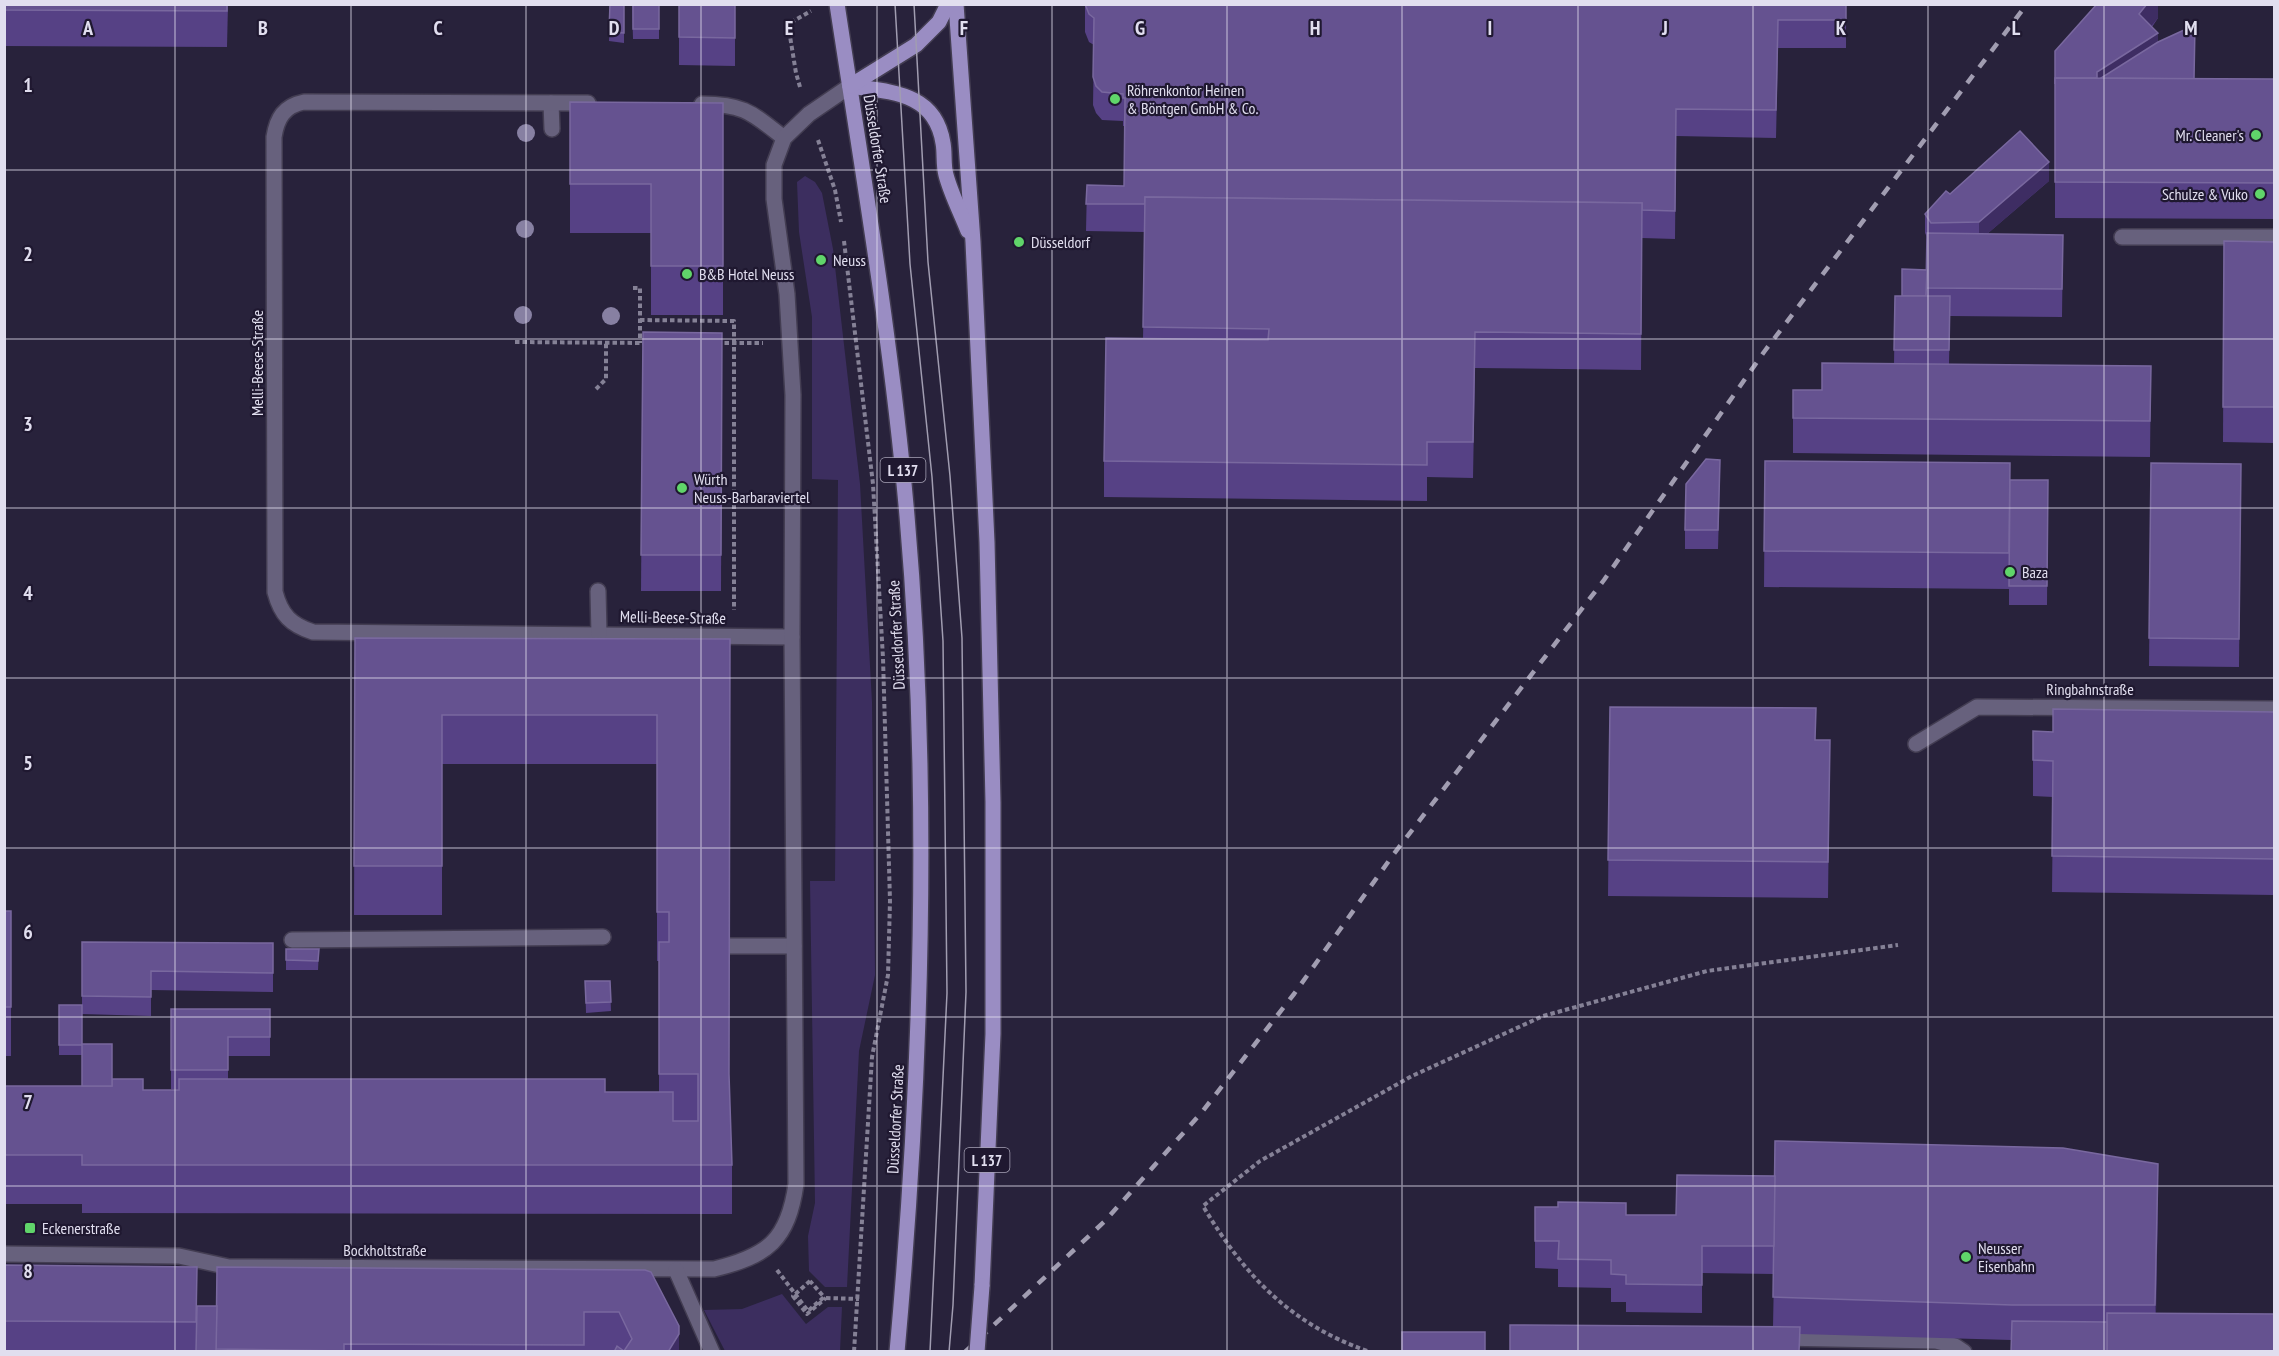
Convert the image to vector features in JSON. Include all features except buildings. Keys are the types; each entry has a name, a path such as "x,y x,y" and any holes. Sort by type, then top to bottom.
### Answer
{"main road":[{"name":"L 137","path":"837,4 850,86"},
{"path":"850,86 916,45 939,22 948,4"},
{"name":"L 137","path":"956,4 973,242 987,542 993,802 993,1034 977,1352"},
{"path":"850,86 900,93 920,102 935,120 943,141 945,174 973,242"},
{"name":"Düsseldorfer Straße","path":"850,86 874,233 896,405 917,658 920,857 917,1059 897,1352"}],"street":[{"name":"Düsseldorfer Straße","path":"763,1250 783,1232 793,1209 796,1184 792,637 793,395 786,294 774,199 774,165 784,138 809,114 850,86"},
{"name":"Melli-Beese-Straße","path":"609,103 303,102 291,104 281,113 275,126 274,137 275,592 278,604 286,618 298,627 313,632 598,633 792,637"},
{"path":"551,103 552,129"},
{"path":"689,104 738,106 750,112 784,138"},
{"path":"2122,237 2274,237"},
{"path":"598,591 598,633"},
{"name":"Ringbahnstraße","path":"1916,744 1977,707 2274,709"},
{"path":"292,939 603,937"},
{"path":"729,946 795,946"},
{"name":"Bockholtstraße","path":"4,1254 179,1256 229,1267 676,1270 714,1269 740,1263 763,1250"},
{"path":"676,1270 712,1352"},
{"path":"1774,1338 1936,1341 1955,1346 1964,1352"}],"path":[{"path":"813,9 788,24 796,73 835,190 843,230 873,484 882,646 890,901 888,975 872,1058 854,1352"},
{"path":"633,288 640,288 640,343"},
{"path":"640,320 735,321 734,635"},
{"path":"515,342 651,343"},
{"path":"596,389 606,379 606,342"},
{"path":"711,343 790,343"},
{"path":"1368,1351 1337,1340 1274,1298 1232,1252 1203,1206 1260,1161 1412,1076 1543,1016 1707,971 1898,945"},
{"path":"763,1250 808,1311 825,1297 810,1281 793,1296 807,1314 826,1298 859,1299"}],"shaded area":[{"path":"805,176 815,182 822,193 833,249 860,484 872,702 875,975 859,1051 847,1287 825,1287 809,1271 808,1236 815,1203 810,881 835,881 838,480 812,479 812,317 799,232 797,182"},
{"path":"782,1294 806,1324 828,1307 842,1307 840,1351 725,1351 704,1310 742,1309"}],"tram line":[{"path":"895,4 910,264 932,477 943,641 947,993 930,1352"},
{"path":"914,4 928,262 950,476 962,638 966,992 949,1352"}],"railway":[{"path":"965,1352 1105,1221 1202,1112 1294,994 1393,855 1604,580 1764,352 2027,4"}],"place":[{"name":"Röhrenkontor Heinen & Böntgen GmbH & Co.","path":"1115,99"},
{"name":"Mr. Cleaner's","path":"2256,135"},
{"name":"Schulze & Vuko","path":"2260,194"},
{"name":"Düsseldorf","path":"1019,242"},
{"name":"Neuss","path":"821,260"},
{"name":"B&B Hotel Neuss","path":"687,274"},
{"name":"Würth Neuss-Barbaraviertel","path":"682,488"},
{"name":"Baza","path":"2010,572"},
{"name":"Eckenerstraße","path":"30,1228"},
{"name":"Neusser Eisenbahn","path":"1966,1257"}]}
